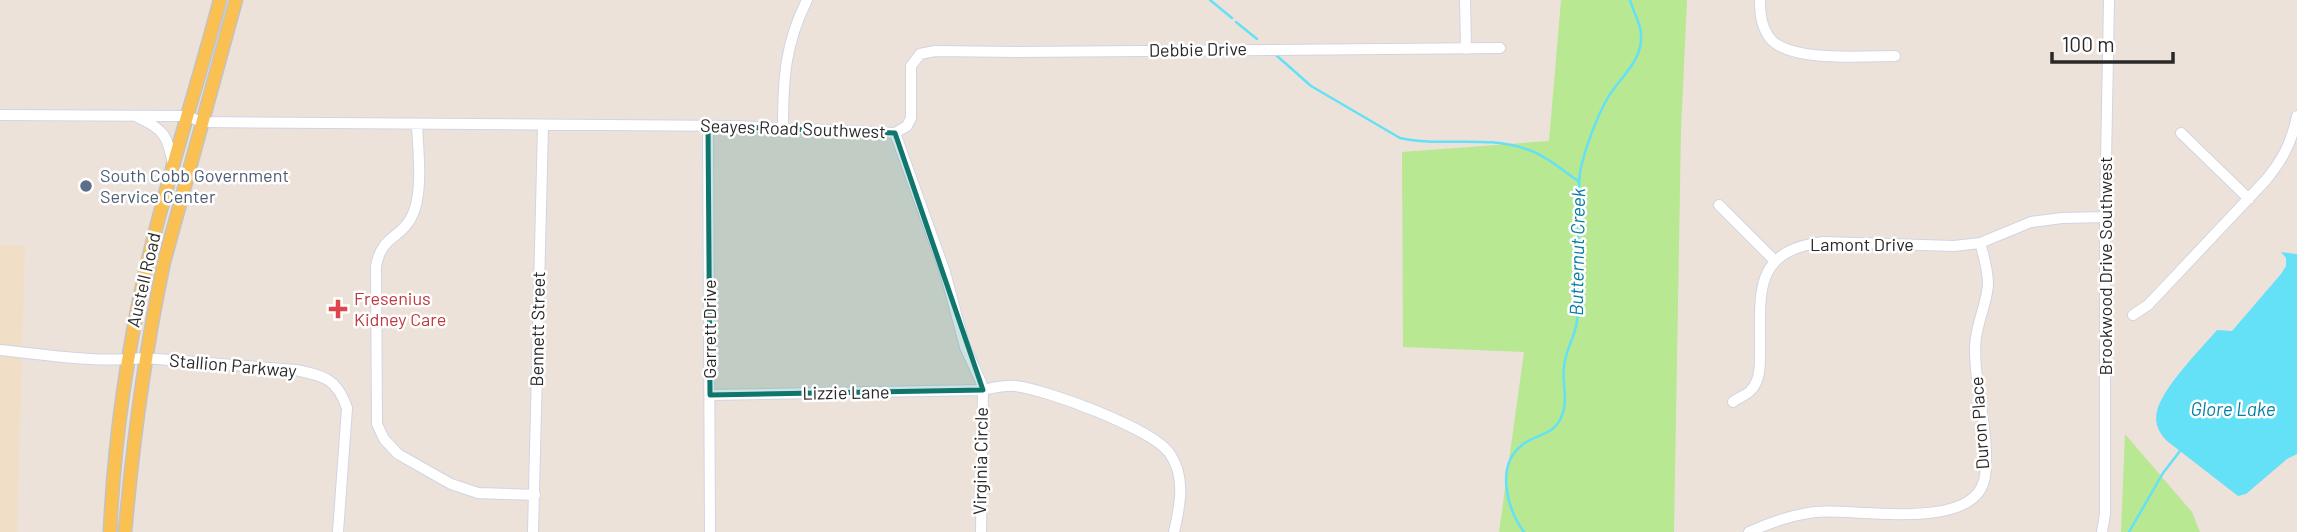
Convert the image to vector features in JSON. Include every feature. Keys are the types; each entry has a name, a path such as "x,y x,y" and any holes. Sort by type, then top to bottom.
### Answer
{"main road":[{"name":"Austell Road","path":"110,532 117,440 128,360 145,275 220,0"},
{"name":"Austell Road","path":"125,532 145,358 164,262 236,0"}],"street":[{"path":"783,127 787,52 807,0"},
{"path":"1465,0 1466,49"},
{"path":"1760,0 1760,17 1770,39 1787,50 1832,56 1895,56"},
{"name":"Brookwood Drive Southwest","path":"2102,532 2105,514 2105,217 2109,0"},
{"name":"Debbie Drive","path":"895,133 907,126 911,118 913,108 910,73 915,58 920,54 935,51 1500,48"},
{"name":"Seayes Road Southwest","path":"0,115 188,116 201,122 783,127 895,133 945,272 967,354 983,390"},
{"path":"135,116 162,132 171,149 174,168"},
{"path":"2133,315 2148,304 2281,162 2293,136 2297,116"},
{"path":"417,125 418,191 415,208 408,223 381,248 376,266 377,424 384,439 398,454 452,484 478,494 534,495"},
{"name":"Bennett Street","path":"533,532 543,126"},
{"name":"Garrett Drive","path":"708,126 710,532"},
{"path":"2181,133 2249,199"},
{"path":"1719,205 1774,260 1768,269 1761,294 1760,368 1757,382 1751,390 1733,402"},
{"name":"Lamont Drive","path":"1774,260 1792,248 1805,244 1980,243 2031,222 2105,217"},
{"name":"Duron Place","path":"1749,532 1788,516 1819,512 1946,512 1968,503 1975,496 1983,483 1986,449 1975,353 1976,334 1988,288 1986,264 1980,243"},
{"name":"Stallion Parkway","path":"0,350 47,356 128,360 145,358 296,370 320,375 332,382 342,393 347,408 338,532"},
{"path":"983,390 1016,386 1046,393 1147,434 1161,444 1175,463 1181,484 1174,532"},
{"name":"Lizzie Lane","path":"710,395 983,390"},
{"name":"Virginia Circle","path":"981,532 983,390"}],"highlighted area":[{"path":"708,126 895,133 983,390 710,395"}],"shaded area":[{"path":"0,245 25,245 17,532 0,532"}],"green space":[{"path":"1561,0 1687,0 1681,131 1674,532 1499,532 1524,352 1403,347 1402,152 1549,141"},
{"path":"2125,434 2192,512 2200,532 2121,532"}],"water":[{"name":"Glore Lake","path":"2281,252 2297,254 2297,454 2287,459 2246,494 2238,496 2167,441 2158,428 2157,411 2174,380 2217,330 2232,331 2281,274 2286,266 2286,258"}],"waterway":[{"path":"1210,0 1232,18"},
{"name":"Butternut Creek","path":"1524,532 1509,500 1506,476 1514,454 1522,445 1552,429 1564,409 1565,361 1577,321 1580,170 1603,107 1634,61 1641,44 1641,31 1630,0"},
{"path":"1236,22 1257,39"},
{"path":"1276,55 1311,86 1400,138 1511,145 1540,155 1578,181"},
{"path":"2129,532 2163,473 2180,451"}],"place":[{"name":"South Cobb Government Service Center","path":"86,186"},
{"name":"Fresenius Kidney Care","path":"338,309"}]}
